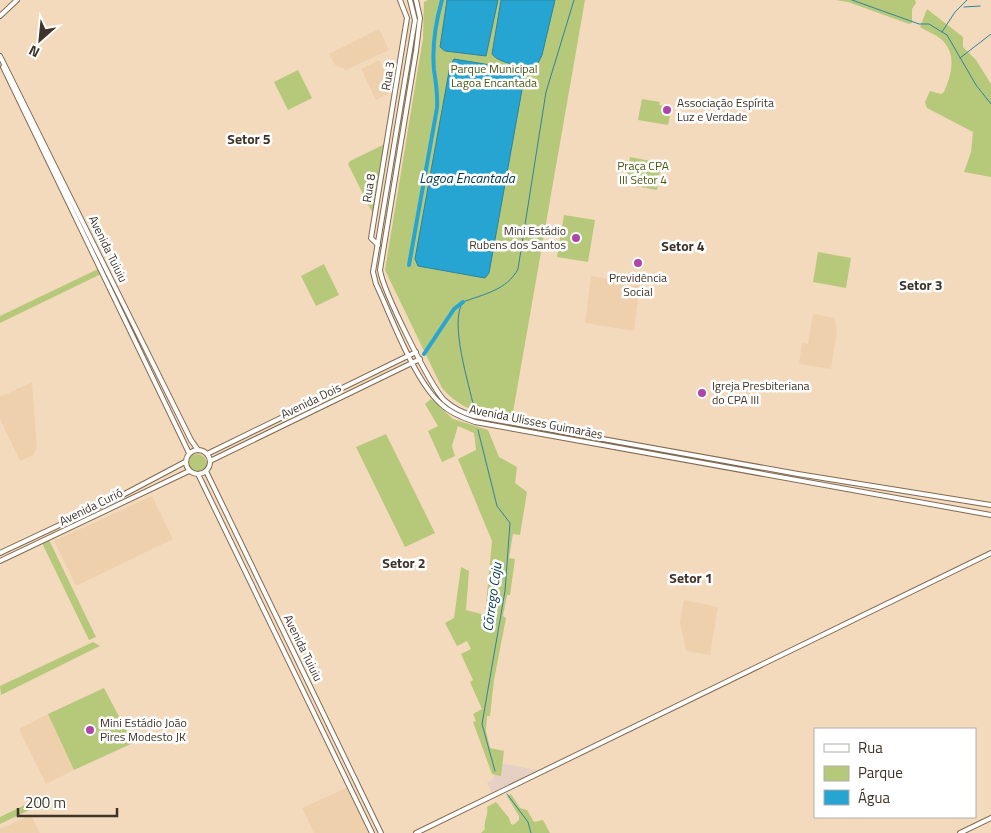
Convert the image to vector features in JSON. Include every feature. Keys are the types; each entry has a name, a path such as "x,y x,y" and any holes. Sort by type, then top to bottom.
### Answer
{"main road":[{"path":"0,16 17,0"},
{"name":"Rua 3","path":"387,141 407,15 400,0"},
{"name":"Avenida Ulisses Guimarães","path":"410,0 415,15 374,265 374,278 413,363 440,404 457,415 475,422 991,515"},
{"name":"Avenida Ulisses Guimarães","path":"416,0 420,18 416,51 380,270 385,287 416,352 434,387 444,400 458,410 474,416 815,477 991,505"},
{"path":"410,50 416,51"},
{"name":"Avenida Tuiuiu","path":"0,56 189,454"},
{"name":"Avenida Tuiuiu","path":"0,61 191,440 198,450"},
{"name":"Rua 8","path":"378,245 371,238 387,141"},
{"path":"128,328 134,325"},
{"name":"Avenida Dois","path":"207,454 416,352"},
{"name":"Avenida Dois","path":"210,461 420,360"},
{"path":"474,416 475,422"},
{"path":"198,450 207,454 210,461 206,471 198,474 189,471 185,462 189,454 198,450"},
{"name":"Avenida Curió","path":"0,554 117,498 185,462"},
{"name":"Avenida Curió","path":"0,561 189,471"},
{"name":"Avenida Tuiuiu","path":"206,471 381,833"},
{"name":"Avenida Tuiuiu","path":"198,474 372,833"},
{"path":"416,833 991,554"},
{"path":"319,723 327,720"},
{"path":"960,833 991,818"}],"shaded area":[{"path":"379,29 389,50 346,70 335,65 329,54"},
{"path":"379,60 394,91 376,100 361,69"},
{"path":"591,276 640,284 634,331 585,323"},
{"path":"813,314 835,318 837,332 831,369 799,364 802,343 808,344"},
{"path":"32,382 37,448 33,455 20,461 0,419 0,397"},
{"path":"152,496 173,539 76,586 54,541"},
{"path":"684,600 718,607 710,655 686,651 680,622"},
{"path":"48,714 74,770 46,784 19,729"},
{"path":"500,763 537,770 492,793 487,782 492,780 494,775 498,775"},
{"path":"348,787 370,833 314,833 302,808"},
{"path":"31,815 40,833 0,833 0,829"}],"green space":[{"name":"Parque Municipal Lagoa Encantada","path":"428,0 585,0 512,418 482,413 465,407 442,388 385,270 423,38 424,2"},
{"path":"835,0 915,0 916,3 912,9 912,23 909,24 848,2"},
{"path":"927,9 963,37 963,47 976,60 991,84 991,177 964,172 971,152 973,132 927,108 925,102 930,91 941,94 944,92 952,64 949,51 941,39 920,27"},
{"path":"298,70 312,98 288,110 274,82"},
{"path":"642,99 660,102 659,105 664,106 662,115 670,116 668,125 638,120"},
{"path":"385,144 374,216 348,164 350,161"},
{"name":"Praça CPA III Setor 4","path":"630,157 661,163 657,190 625,184"},
{"name":"Mini Estádio Rubens dos Santos","path":"564,215 595,220 588,262 557,257"},
{"path":"818,252 851,258 846,288 813,282"},
{"path":"324,264 339,295 316,306 301,276"},
{"path":"98,269 101,274 0,323 0,316"},
{"path":"431,399 453,419 488,430 499,457 517,467 515,483 527,492 520,535 513,534 509,558 515,559 510,595 507,595 503,616 506,618 494,680 490,716 487,716 486,731 490,748 504,751 501,776 492,774 473,722 476,721 473,714 482,709 470,682 473,680 461,654 471,649 467,641 457,646 445,623 454,618 461,567 469,571 466,610 485,615 492,541 458,459 476,450 474,433 458,426 452,446 455,456 442,462 428,431 438,426 425,404"},
{"path":"386,434 435,533 405,547 356,447"},
{"path":"197,454 204,457 207,464 204,471 197,474 190,471 187,464 190,457"},
{"path":"49,540 96,637 89,640 42,543"},
{"path":"93,642 100,646 1,695 0,686"},
{"path":"104,688 133,743 74,770 48,714"},
{"path":"511,794 520,808 527,810 534,822 543,820 550,833 481,833 485,829 487,807 496,802 509,818 511,824 513,825 519,820 519,816 507,796"},
{"path":"45,795 48,801 0,824 0,817"}],"water":[{"path":"447,0 498,0 486,56 445,51 440,47"},
{"path":"501,0 555,0 542,55 537,65 513,64 500,60 492,54"},
{"name":"Lagoa Encantada","path":"454,59 521,70 525,73 489,273 485,278 418,266 415,259 450,66"}],"waterway":[{"path":"409,265 437,108 434,44 442,0"},
{"name":"Córrego Caju","path":"474,408 461,354 458,324 459,311 463,302 501,287 508,282 518,269 546,92 574,0"},
{"path":"852,0 919,24 929,24 947,35 976,85 991,104"},
{"path":"942,32 955,12 967,0"},
{"path":"964,7 980,6"},
{"path":"960,58 991,34"},
{"path":"424,354 454,309 463,302"},
{"name":"Córrego Caju","path":"478,430 497,506 510,523 505,591 482,724 495,771"},
{"name":"Córrego Caju","path":"507,794 528,822 531,833"}],"place":[{"name":"Associação Espírita Luz e Verdade","path":"667,110"},
{"name":"Mini Estádio Rubens dos Santos","path":"576,238"},
{"name":"Previdência Social","path":"638,263"},
{"name":"Igreja Presbiteriana do CPA III","path":"702,393"},
{"name":"Mini Estádio João Pires Modesto JK","path":"90,730"}],"district":[{"name":"Setor 5","path":"249,139"},
{"name":"Setor 4","path":"683,246"},
{"name":"Setor 3","path":"921,285"},
{"name":"Setor 2","path":"404,563"},
{"name":"Setor 1","path":"691,578"}]}
